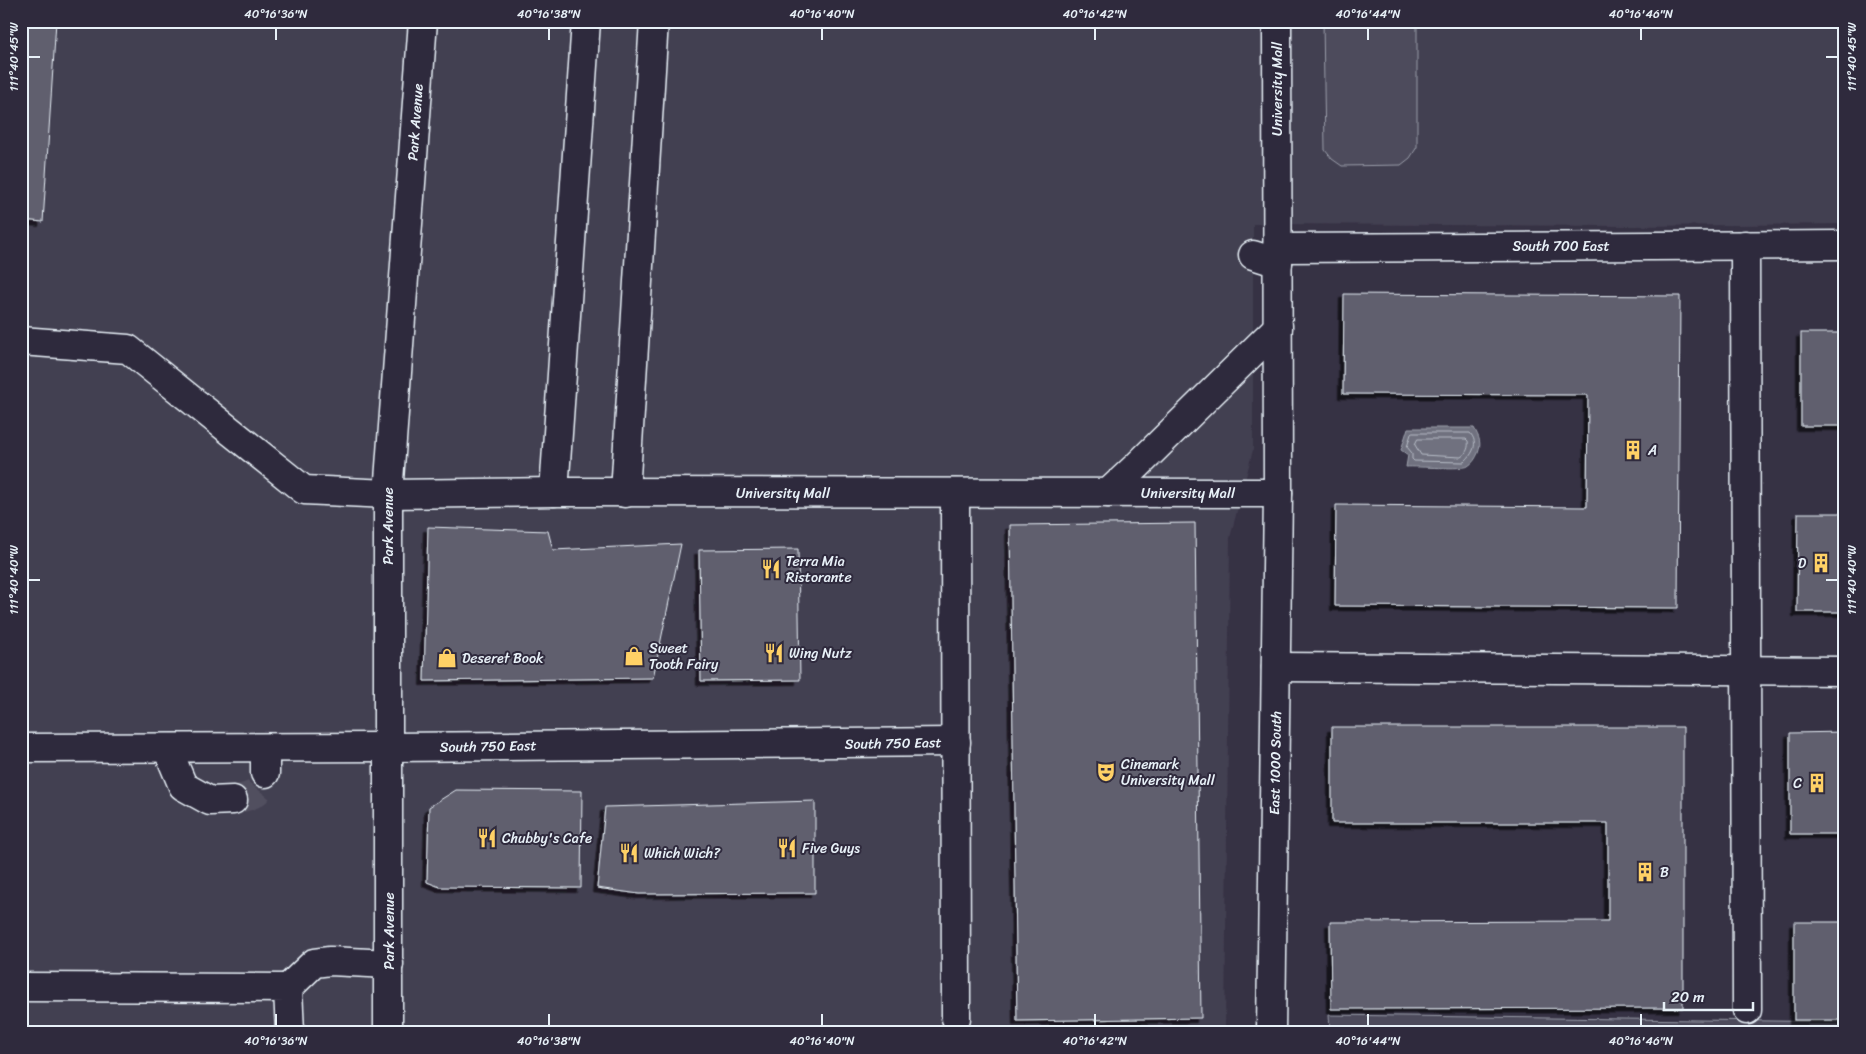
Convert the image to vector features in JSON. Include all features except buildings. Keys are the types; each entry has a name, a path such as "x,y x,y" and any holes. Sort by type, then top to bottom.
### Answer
{"street":[{"name":"Park Avenue","path":"388,1033 388,494 423,21"},
{"path":"554,492 586,21"},
{"path":"626,492 654,21"},
{"name":"University Mall","path":"21,341 128,349 304,490 388,494 554,492 1278,493 1278,327 1270,256 1277,21"},
{"path":"1745,245 1747,1010"},
{"name":"South 700 East","path":"1270,256 1745,245 1845,245"},
{"path":"1108,493 1138,466 1278,327"},
{"path":"955,493 956,1018"},
{"name":"East 1000 South","path":"1271,1033 1278,493"},
{"path":"1276,667 1845,671"},
{"name":"South 750 East","path":"21,748 167,748 265,760 389,747 956,742"},
{"path":"167,748 183,786 210,801 234,800"},
{"path":"21,987 288,988 314,962 389,964"},
{"path":"288,988 290,1033"}],"shaded area":[{"path":"21,21 1845,21 1845,224 1633,226 1253,224 1253,450 1230,538 1225,1033 21,1033"},
{"path":"1323,21 1417,21 1417,147 1410,158 1401,165 1342,166 1332,159 1325,150"},
{"path":"1329,1015 1845,1022 1845,1033 1330,1033"}],"water":[{"path":"1408,428 1474,428 1480,446 1473,462 1468,466 1449,468 1406,467 1408,455 1401,450"}],"tunnel":[{"path":"233,800 255,793 261,786 265,773"}],"place":[{"name":"A","path":"1633,450"},
{"name":"D","path":"1821,563"},
{"name":"Terra Mia Ristorante","path":"771,569"},
{"name":"Wing Nutz","path":"774,653"},
{"name":"Sweet Tooth Fairy","path":"634,656"},
{"name":"Deseret Book","path":"447,658"},
{"name":"Cinemark University Mall","path":"1106,772"},
{"name":"C","path":"1817,783"},
{"name":"Chubby's Cafe","path":"487,838"},
{"name":"Five Guys","path":"787,848"},
{"name":"Which Wich?","path":"629,853"},
{"name":"B","path":"1645,872"}]}
